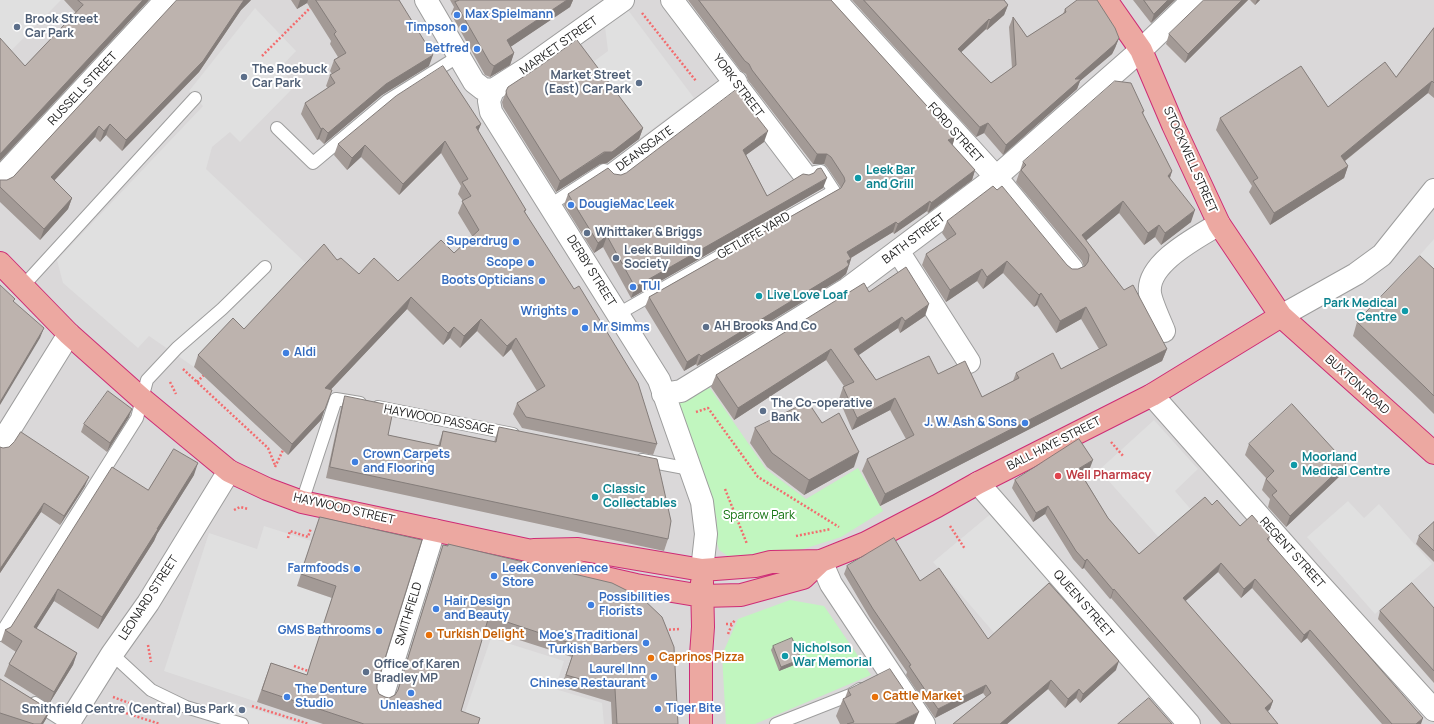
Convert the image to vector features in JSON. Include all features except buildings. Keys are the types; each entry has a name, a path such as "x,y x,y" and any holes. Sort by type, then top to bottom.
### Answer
{"highway":[{"name":"STOCKWELL STREET","path":"1106,0 1141,50 1173,125 1219,224 1281,316"},
{"name":"HAYWOOD STREET","path":"0,263 69,334 142,399 229,471 267,489 302,502 436,529 528,550 579,572 636,585 702,596"},
{"name":"BALL HAYE STREET","path":"702,570 755,566 771,562 821,561 866,543 978,483 1152,395 1281,316"},
{"name":"BUXTON ROAD","path":"1281,316 1434,453"},
{"name":"HAYWOOD STREET","path":"528,550 578,549 702,570"},
{"name":"BALL HAYE STREET","path":"702,596 741,595 803,578 821,561"},
{"path":"701,724 701,655 703,627 702,570"}],"street":[{"name":"RUSSELL STREET","path":"0,179 166,0"},
{"path":"426,0 474,82 483,89 493,90"},
{"name":"MARKET STREET","path":"493,90 529,67 623,0"},
{"name":"YORK STREET","path":"672,0 736,82 803,173"},
{"name":"FORD STREET","path":"835,0 996,178 1072,269"},
{"name":"BATH STREET","path":"664,394 681,391 694,384 847,289 996,178 1141,50 1193,0"},
{"name":"DEANSGATE","path":"615,173 736,82"},
{"name":"DERBY STREET","path":"493,90 489,101 491,112 659,380 702,502 706,534 702,570"},
{"path":"1281,316 1356,274 1382,255 1434,190"},
{"path":"1164,331 1150,292 1153,276 1169,256 1219,224"},
{"path":"898,251 969,362"},
{"path":"0,445 69,334"},
{"name":"REGENT STREET","path":"1152,395 1306,570 1434,710"},
{"name":"LEONARD STREET","path":"68,724 112,654 148,603 229,471"},
{"name":"QUEEN STREET","path":"978,483 1189,724"},
{"name":"SMITHFIELD","path":"383,699 436,529"},
{"path":"821,561 831,584 879,678 924,724"}],"lane":[{"path":"277,128 312,162 387,101 459,56"},
{"path":"23,286 195,98"},
{"name":"DEANSGATE","path":"550,205 604,170 615,173"},
{"name":"GETLIFFE YARD","path":"618,314 834,191 821,171 803,173"},
{"path":"0,635 137,418 147,380 177,348 222,309 265,267"},
{"name":"HAYWOOD PASSAGE","path":"302,502 336,399 524,437"},
{"path":"631,459 690,469"},
{"path":"112,654 151,690 186,707 242,724"},
{"path":"776,724 850,694 879,678"},
{"path":"25,697 68,724"}],"path":[{"path":"262,56 313,6"},
{"path":"641,12 712,100"},
{"path":"169,356 268,448 276,466"},
{"path":"158,368 169,381 177,396"},
{"path":"197,382 208,371"},
{"path":"695,412 708,408 758,477 840,528 794,536"},
{"path":"276,466 282,450 287,445"},
{"path":"268,462 311,477"},
{"path":"724,486 747,545 741,543"},
{"path":"233,511 240,507 253,510"},
{"path":"288,538 290,531 308,536 311,526"},
{"path":"666,636 664,630 732,624 739,615"},
{"path":"151,639 148,645 150,662 154,668"},
{"path":"100,704 160,724"},
{"path":"250,706 309,724"}],"shaded area":[{"path":"0,0 1434,0 1434,724 0,724"},
{"name":"Brook Street Car Park","path":"0,0 61,0 4,58 0,54"},
{"path":"255,8 296,51 280,68 295,86 240,142 230,132 212,147 206,169 310,267 240,340 229,330 194,367 149,336 138,348 63,283 57,260 203,106 189,91"},
{"name":"Market Street (East) Car Park","path":"628,10 694,98 639,139 585,68 608,51 605,27"},
{"path":"1434,239 1434,287 1411,265"},
{"path":"1154,420 1198,469 1175,491 1194,513 1161,540 1099,470"},
{"path":"1348,501 1364,518 1379,504 1432,564 1375,614 1307,537"},
{"path":"993,512 1056,580 995,634 933,562"},
{"path":"264,526 311,541 297,586 332,598 303,687 266,675 257,702 164,671 209,533 257,549"},
{"path":"491,638 564,661 555,689 602,703 604,724 461,724"},
{"name":"Smithfield Centre (Central) Bus Park","path":"232,702 300,724 225,724"}],"green space":[{"name":"Sparrow Park","path":"710,388 766,469 806,499 858,468 883,511 841,537 791,553 729,557 719,550 715,535 717,519 673,401"},
{"path":"790,600 824,606 871,675 755,724 726,724 722,655 738,619"}],"place":[{"name":"Max Spielmann","path":"457,15"},
{"name":"Brook Street Car Park","path":"17,27"},
{"name":"Timpson","path":"464,28"},
{"name":"Betfred","path":"477,49"},
{"name":"The Roebuck Car Park","path":"244,77"},
{"name":"Market Street (East) Car Park","path":"639,83"},
{"name":"Leek Bar and Grill","path":"858,178"},
{"name":"DougieMac Leek","path":"571,205"},
{"name":"Whittaker & Briggs","path":"587,233"},
{"name":"Superdrug","path":"516,242"},
{"name":"Leek Building Society","path":"616,258"},
{"name":"Scope","path":"531,263"},
{"name":"Boots Opticians","path":"542,281"},
{"name":"TUI","path":"633,287"},
{"name":"Live Love Loaf","path":"759,296"},
{"name":"Park Medical Centre","path":"1405,311"},
{"name":"Wrights","path":"575,312"},
{"name":"AH Brooks And Co","path":"706,327"},
{"name":"Mr Simms","path":"585,328"},
{"name":"Aldi","path":"286,353"},
{"name":"The Co-operative Bank","path":"763,411"},
{"name":"J. W. Ash & Sons","path":"1025,423"},
{"name":"Crown Carpets and Flooring","path":"355,462"},
{"name":"Moorland Medical Centre","path":"1294,465"},
{"name":"Well Pharmacy","path":"1058,476"},
{"name":"Classic Collectables","path":"595,497"},
{"name":"Farmfoods","path":"357,569"},
{"name":"Leek Convenience Store","path":"494,576"},
{"name":"Possibilities Florists","path":"591,605"},
{"name":"Hair Design and Beauty","path":"436,609"},
{"name":"GMS Bathrooms","path":"379,631"},
{"name":"Turkish Delight","path":"429,635"},
{"name":"Moe's Traditional Turkish Barbers","path":"646,643"},
{"name":"Nicholson War Memorial","path":"785,656"},
{"name":"Caprinos Pizza","path":"651,658"},
{"name":"Office of Karen Bradley MP","path":"366,672"},
{"name":"Laurel Inn Chinese Restaurant","path":"654,677"},
{"name":"Unleashed","path":"411,693"},
{"name":"The Denture Studio","path":"287,697"},
{"name":"Cattle Market","path":"875,697"},
{"name":"Tiger Bite","path":"658,709"},
{"name":"Smithfield Centre (Central) Bus Park","path":"242,710"}]}
